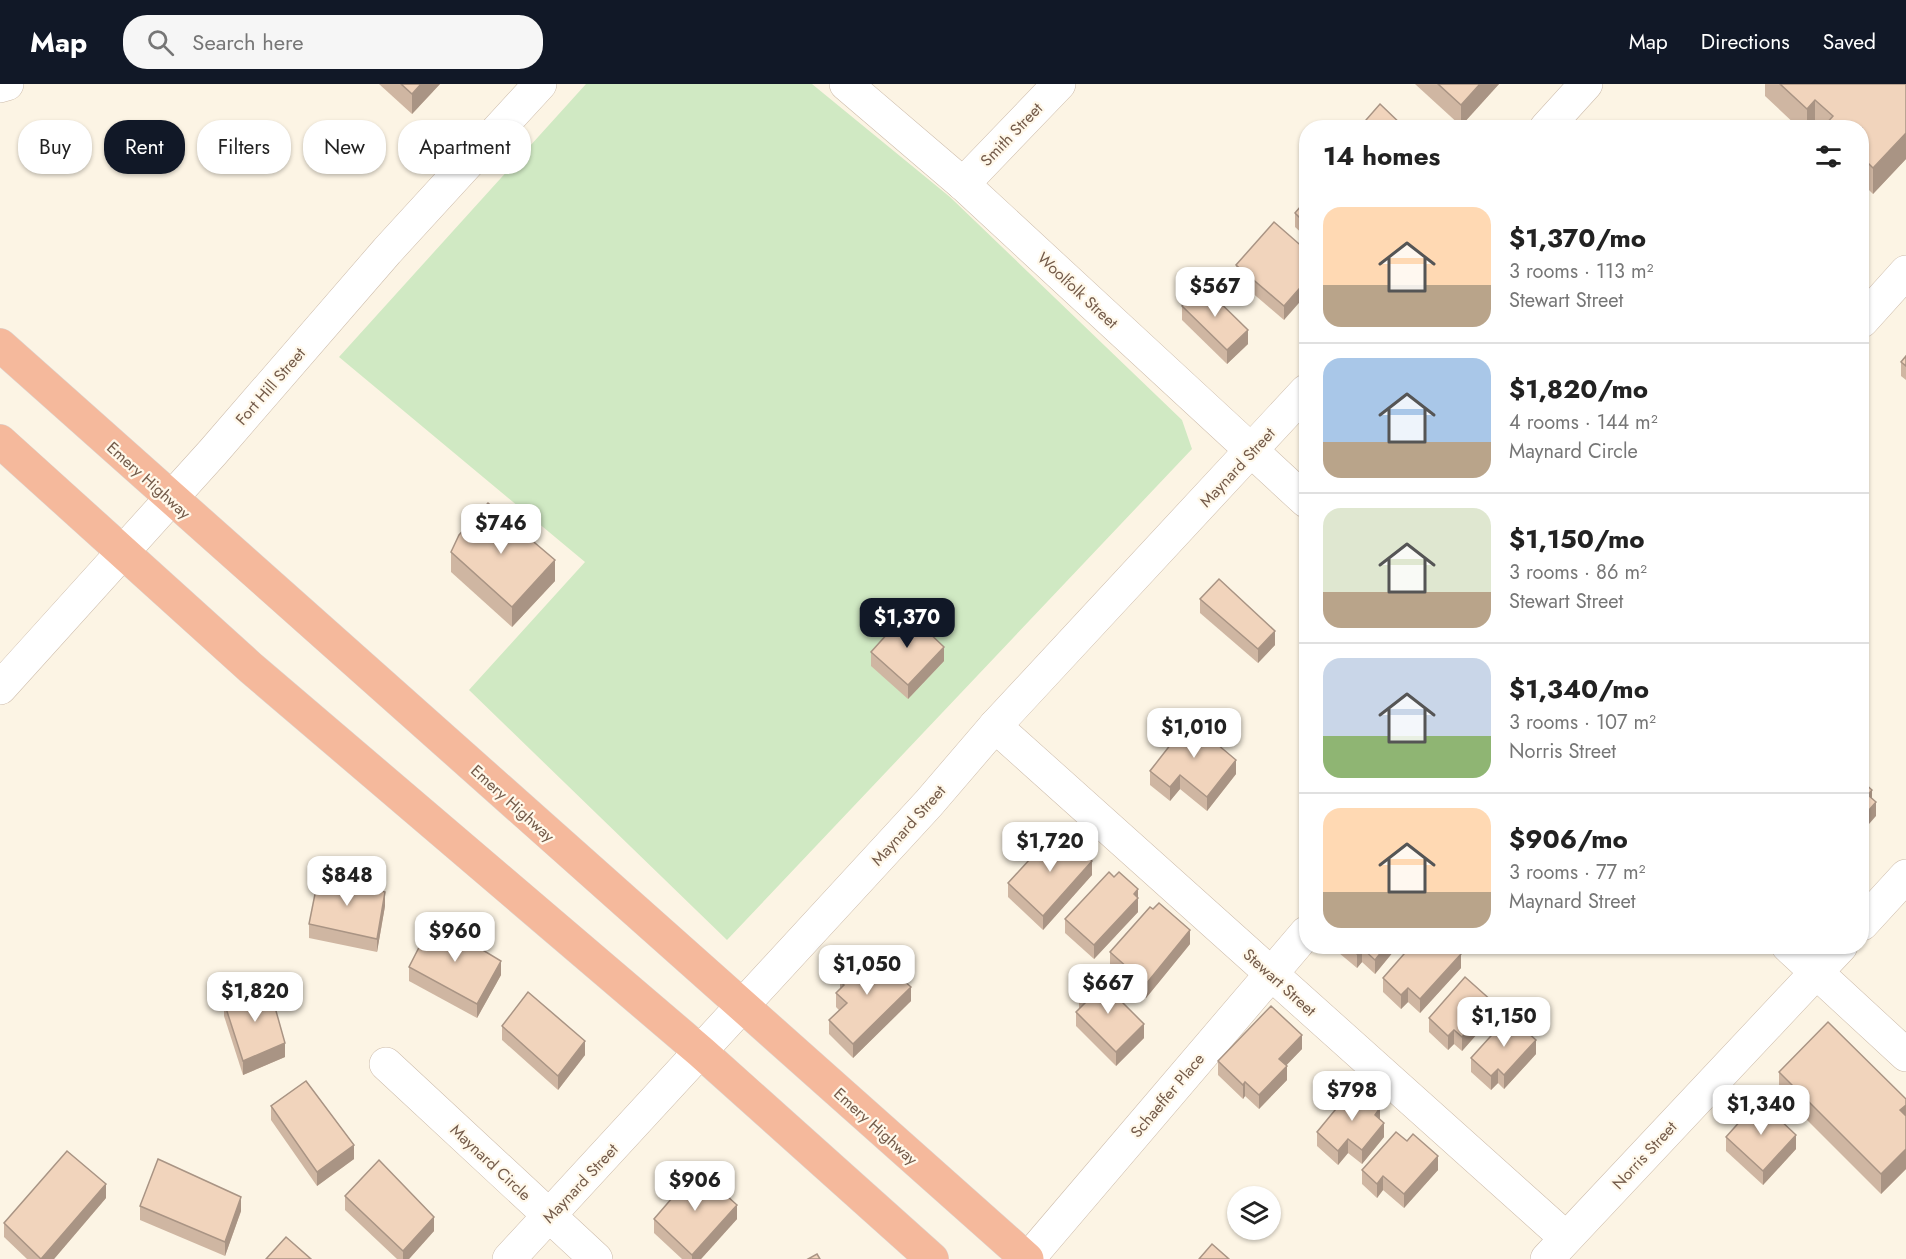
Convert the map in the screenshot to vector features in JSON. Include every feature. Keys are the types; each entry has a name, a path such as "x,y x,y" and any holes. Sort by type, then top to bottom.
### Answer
{"highway":[{"name":"Emery Highway","path":"0,345 170,499 1028,1259"},
{"path":"0,441 251,668 701,1052 932,1259"}],"street":[{"path":"0,86 7,84"},
{"name":"Fort Hill Street","path":"0,688 170,499 387,251 540,84"},
{"name":"Woolfolk Street","path":"846,84 963,184 1299,494"},
{"name":"Smith Street","path":"963,184 1059,84"},
{"path":"1553,120 1586,84"},
{"path":"1869,313 1906,272"},
{"name":"Maynard Street","path":"509,1259 929,802 995,726 1299,399"},
{"name":"Stewart Street","path":"995,726 1270,973 1556,1248"},
{"path":"1869,916 1906,876"},
{"name":"Schaeffer Place","path":"1028,1259 1299,941"},
{"path":"1796,954 1906,1055"},
{"name":"Norris Street","path":"1556,1248 1833,954"},
{"name":"Maynard Circle","path":"386,1064 596,1259"}],"green space":[{"path":"586,84 812,84 950,197 1182,420 1192,449 727,940 469,690 585,562 339,357 505,174 531,174 531,145"}],"building":[{"path":"401,84 421,84 412,94"},
{"path":"1438,84 1480,84 1461,105"},
{"path":"1780,84 1906,84 1906,133 1873,168 1869,164 1869,120 1830,120 1833,116 1815,100 1807,109"},
{"path":"1380,104 1397,120 1366,120"},
{"path":"1274,222 1299,244 1299,289 1284,306 1236,265"},
{"path":"1202,285 1248,330 1227,350 1182,306"},
{"path":"1906,356 1906,366 1901,362"},
{"path":"488,503 555,560 512,607 451,552 459,535"},
{"path":"1219,579 1275,631 1258,649 1200,599"},
{"path":"907,612 944,647 908,685 871,652"},
{"path":"1192,717 1215,734 1211,739 1236,760 1207,797 1180,775 1170,787 1150,771"},
{"path":"1869,796 1876,802 1869,810"},
{"path":"1063,833 1092,861 1043,916 1008,883 1052,835 1057,840"},
{"path":"1109,872 1114,877 1119,872 1138,889 1134,894 1138,898 1094,945 1065,919"},
{"path":"319,874 385,892 377,939 309,924"},
{"path":"1159,903 1190,930 1146,984 1110,952 1150,907 1153,909"},
{"path":"433,920 501,961 477,1004 409,967"},
{"path":"870,951 911,987 853,1044 829,1020 847,1003 836,993 844,985 840,981"},
{"path":"1368,954 1380,954 1375,960"},
{"path":"1404,954 1461,954 1420,999 1408,988 1401,995 1383,978"},
{"path":"1097,977 1144,1024 1116,1052 1076,1012 1086,1002 1079,995"},
{"path":"1465,977 1493,1002 1462,1037 1454,1030 1448,1036 1429,1018"},
{"path":"269,986 285,1043 243,1061 224,1002"},
{"path":"528,992 585,1041 558,1076 502,1026"},
{"path":"1271,1006 1302,1035 1279,1059 1287,1066 1259,1095 1245,1082 1243,1085 1218,1061"},
{"path":"1509,1016 1536,1040 1504,1075 1498,1069 1491,1076 1471,1058"},
{"path":"1828,1022 1906,1099 1906,1105 1900,1110 1906,1116 1906,1149 1881,1174 1779,1072"},
{"path":"306,1081 354,1145 317,1172 271,1106"},
{"path":"1354,1087 1380,1108 1375,1115 1384,1123 1362,1150 1348,1139 1338,1151 1317,1132"},
{"path":"1759,1100 1796,1135 1763,1171 1726,1137"},
{"path":"1396,1132 1407,1141 1413,1134 1438,1156 1404,1194 1383,1176 1377,1184 1362,1170"},
{"path":"67,1151 106,1184 41,1259 4,1223"},
{"path":"158,1159 241,1197 225,1242 140,1206"},
{"path":"379,1160 434,1217 403,1251 345,1196"},
{"path":"697,1169 737,1205 692,1255 654,1219"},
{"path":"286,1237 311,1259 266,1259"},
{"path":"1212,1244 1229,1259 1199,1259"},
{"path":"817,1254 820,1259 808,1259"}]}
